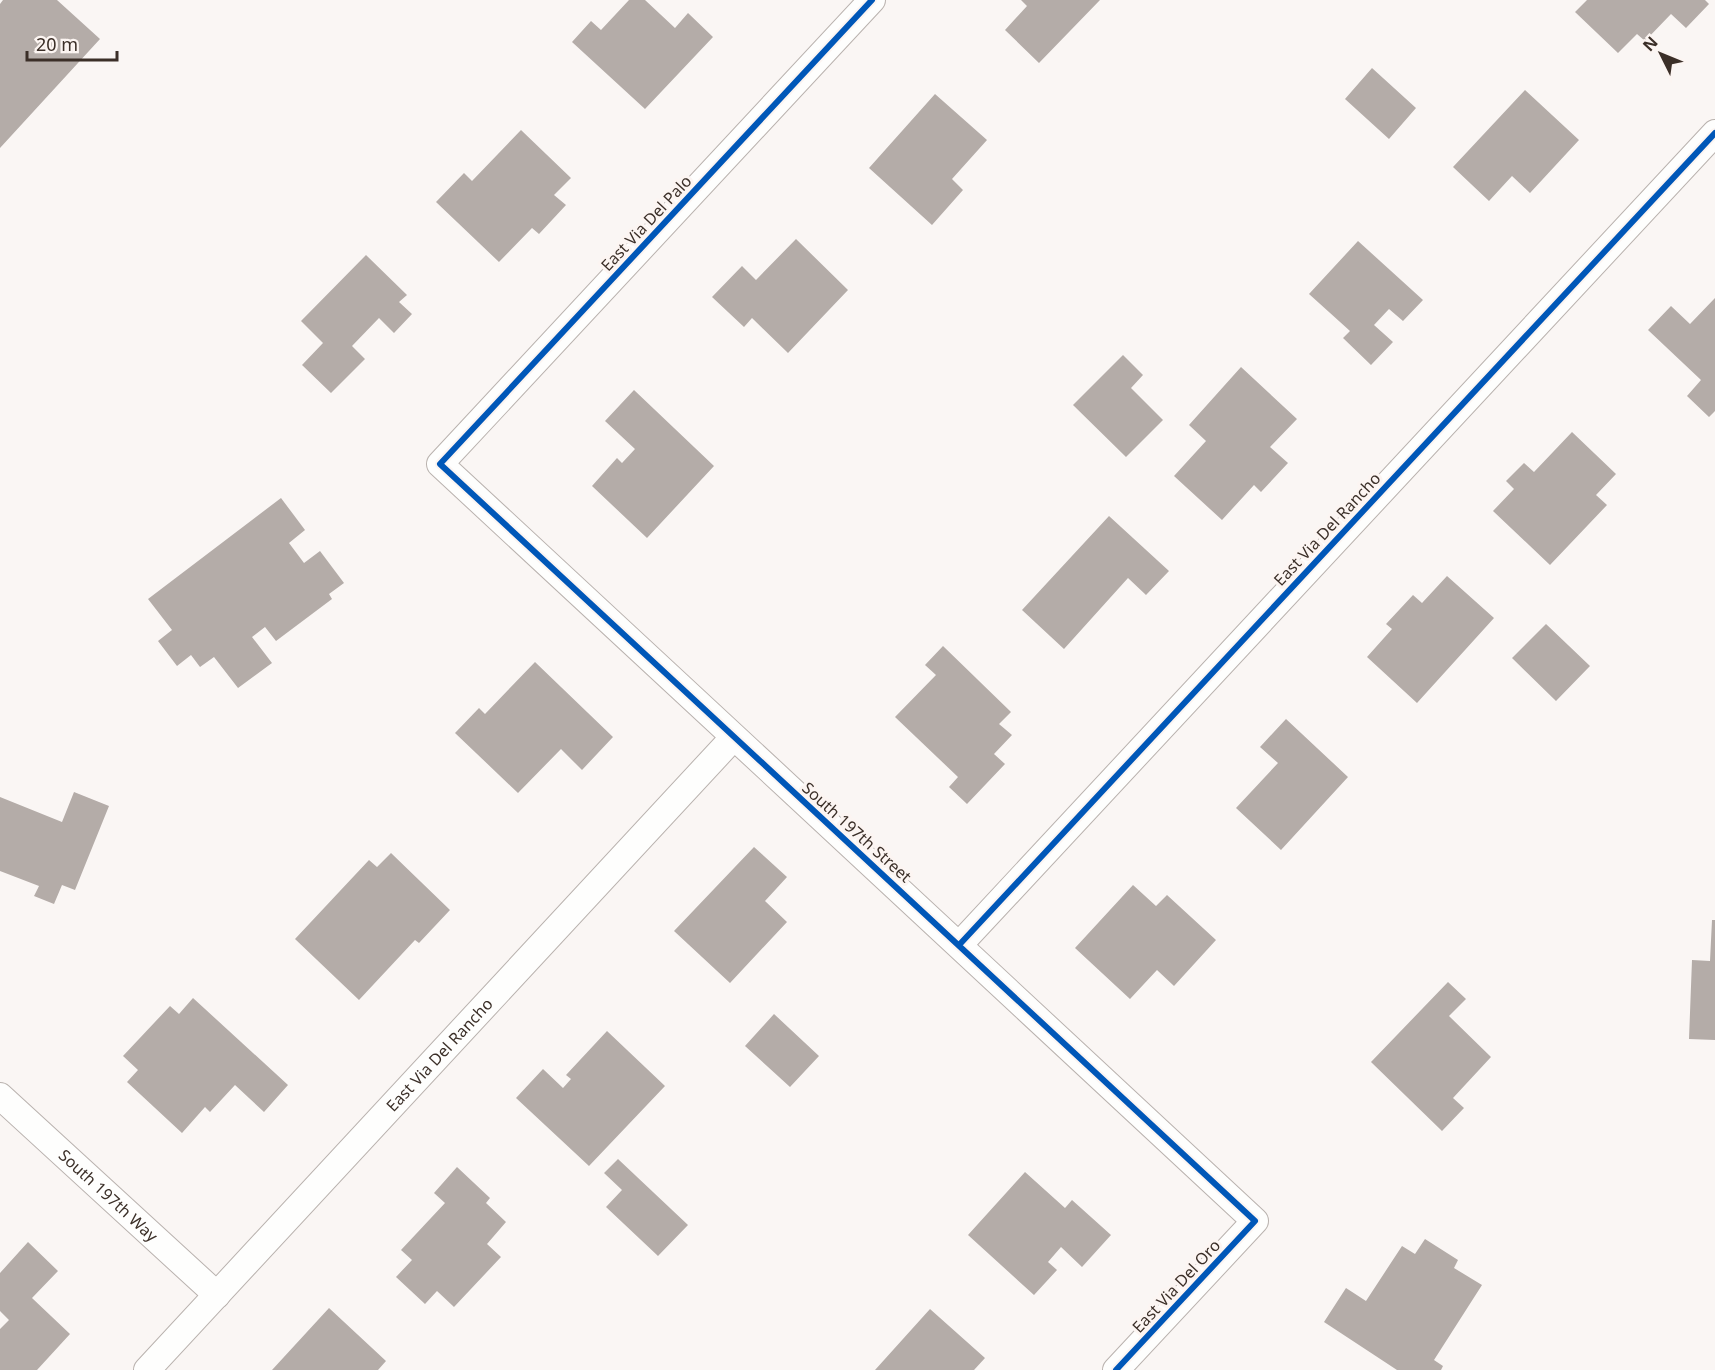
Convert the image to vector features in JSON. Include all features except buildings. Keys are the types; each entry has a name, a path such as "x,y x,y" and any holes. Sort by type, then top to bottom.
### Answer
{"street":[{"name":"East Via Del Palo","path":"440,464 872,0"},
{"name":"East Via Del Rancho","path":"960,944 1715,133"},
{"name":"South 197th Street","path":"440,464 734,738 960,944 1255,1221"},
{"name":"East Via Del Rancho","path":"147,1370 734,738"},
{"name":"South 197th Way","path":"0,1096 217,1295"},
{"name":"East Via Del Oro","path":"1116,1370 1255,1221"}],"cycle path":[{"path":"872,0 440,464 1255,1221 1116,1370"},
{"path":"960,944 1715,133"}]}
